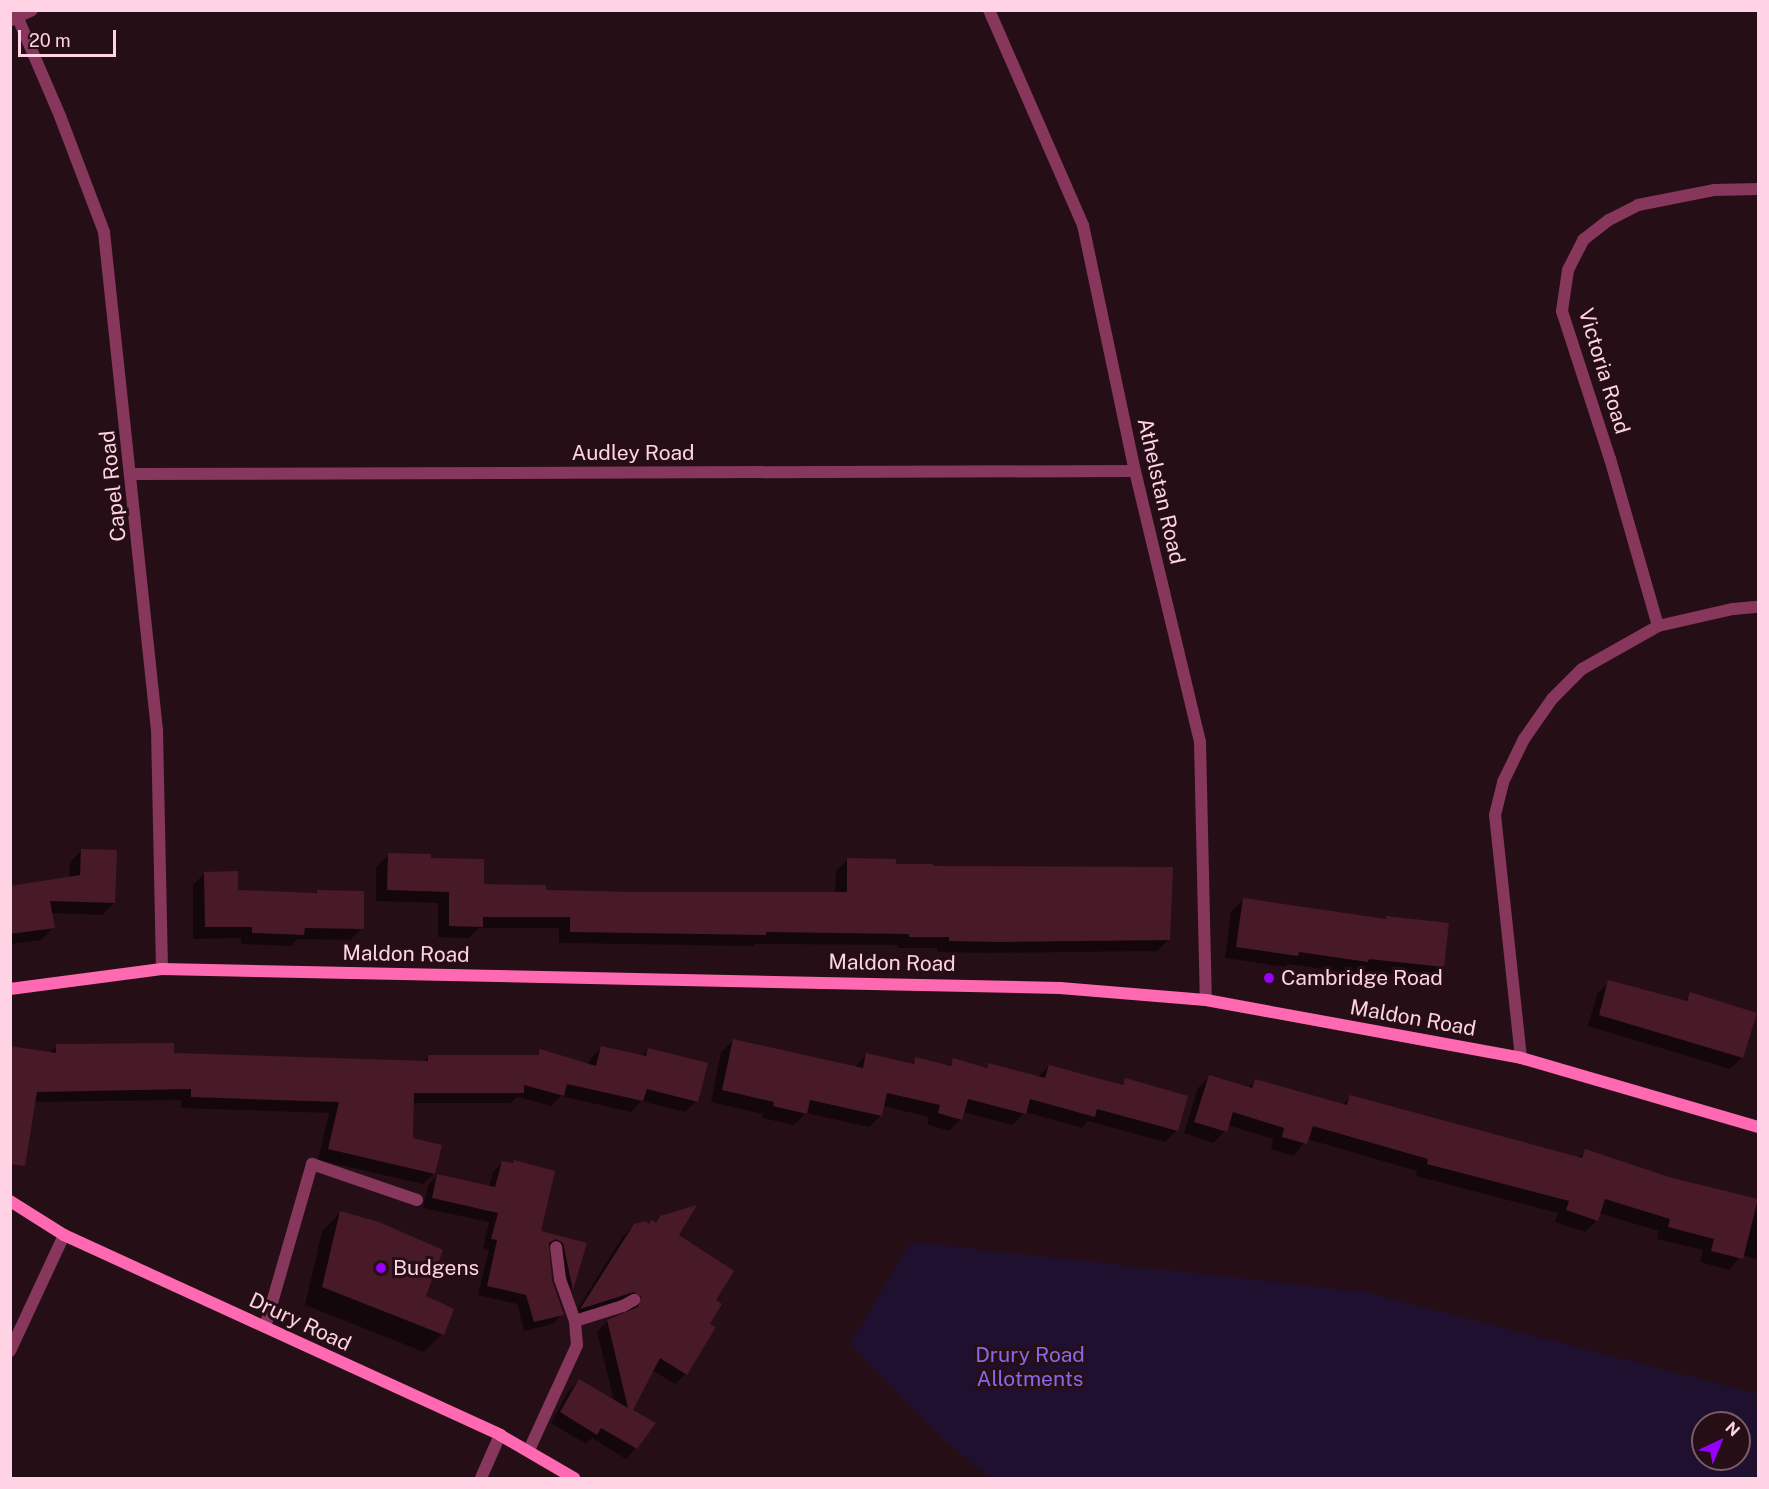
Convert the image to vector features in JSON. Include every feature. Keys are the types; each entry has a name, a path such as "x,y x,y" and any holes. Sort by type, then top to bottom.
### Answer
{"main road":[{"name":"Maldon Road","path":"10,989 162,969 914,982 1060,987 1206,1000 1521,1058 1758,1128"},
{"name":"Drury Road","path":"10,1201 64,1235 500,1435 529,1450 574,1479"}],"street":[{"path":"14,18 32,10"},
{"name":"Athelstan Road","path":"988,10 1083,225 1135,471 1200,742 1206,1000"},
{"name":"Capel Road","path":"14,18 60,116 104,232 132,474 157,730 162,969"},
{"name":"Victoria Road","path":"1658,626 1610,459 1563,311 1568,270 1583,240 1609,220 1638,205 1714,190 1758,189"},
{"name":"Audley Road","path":"132,474 1135,471"},
{"path":"1521,1058 1495,815 1503,782 1524,739 1552,699 1582,669 1658,626 1733,609 1758,607"},
{"path":"265,1327 312,1164 417,1200"},
{"path":"10,1351 64,1235"},
{"path":"529,1450 577,1345 575,1321 560,1279 556,1247"},
{"path":"575,1321 623,1306 634,1300"},
{"path":"481,1479 500,1435"}],"green space":[{"name":"Drury Road Allotments","path":"911,1242 1365,1292 1758,1394 1758,1478 991,1478 948,1443 850,1344"}],"building":[{"path":"81,849 117,850 115,903 50,901 55,928 10,934 10,886 80,875"},
{"path":"388,853 431,854 431,858 484,859 484,884 546,885 546,890 639,892 847,892 847,858 896,859 896,864 933,864 933,866 1173,867 1170,940 998,942 949,941 949,937 909,937 909,934 766,932 766,935 570,932 570,917 483,917 483,927 449,926 449,892 387,890"},
{"path":"238,871 238,890 317,893 317,890 364,891 364,929 305,928 304,935 252,933 252,927 205,927 204,872"},
{"path":"1243,898 1386,919 1386,916 1449,923 1444,967 1369,959 1368,962 1299,952 1298,956 1236,947"},
{"path":"1608,980 1687,1001 1690,992 1757,1013 1743,1058 1599,1015"},
{"path":"733,1039 863,1068 866,1053 914,1064 915,1057 951,1066 953,1058 987,1068 988,1063 1045,1078 1049,1065 1123,1085 1125,1078 1188,1096 1178,1131 1097,1109 1095,1117 1030,1099 1026,1114 968,1099 962,1120 938,1113 940,1105 887,1093 882,1116 810,1100 807,1114 773,1106 774,1102 722,1090"},
{"path":"174,1043 174,1053 428,1061 428,1055 538,1055 540,1049 596,1066 601,1046 646,1056 648,1048 708,1063 698,1102 647,1089 643,1101 567,1084 564,1096 524,1085 524,1093 414,1093 413,1138 442,1145 435,1174 328,1149 339,1102 191,1097 191,1089 37,1092 25,1166 10,1164 10,1046 56,1053 56,1044"},
{"path":"1209,1075 1252,1088 1255,1079 1347,1105 1350,1095 1582,1158 1585,1149 1669,1177 1758,1199 1743,1259 1711,1251 1714,1239 1668,1227 1670,1219 1605,1199 1598,1221 1566,1210 1569,1201 1427,1164 1428,1159 1313,1126 1307,1144 1282,1137 1284,1128 1233,1112 1227,1132 1194,1122"},
{"path":"514,1160 555,1171 541,1231 587,1243 573,1290 563,1243 556,1239 549,1243 552,1280 564,1315 534,1322 526,1295 487,1286 497,1240 491,1239 498,1213 432,1198 437,1174 495,1187 502,1161 513,1163"},
{"path":"697,1205 679,1235 734,1271 716,1300 722,1304 710,1324 716,1327 687,1375 660,1358 633,1410 656,1423 637,1449 601,1428 597,1435 560,1412 579,1379 628,1408 607,1320 638,1307 641,1297 634,1292 580,1309 634,1224 645,1221 649,1224 651,1220 656,1223 660,1216"},
{"name":"Budgens","path":"340,1211 379,1222 443,1250 426,1296 454,1309 444,1335 322,1287"}],"place":[{"name":"Cambridge Road","path":"1269,978"},
{"name":"Budgens","path":"381,1268"}]}
